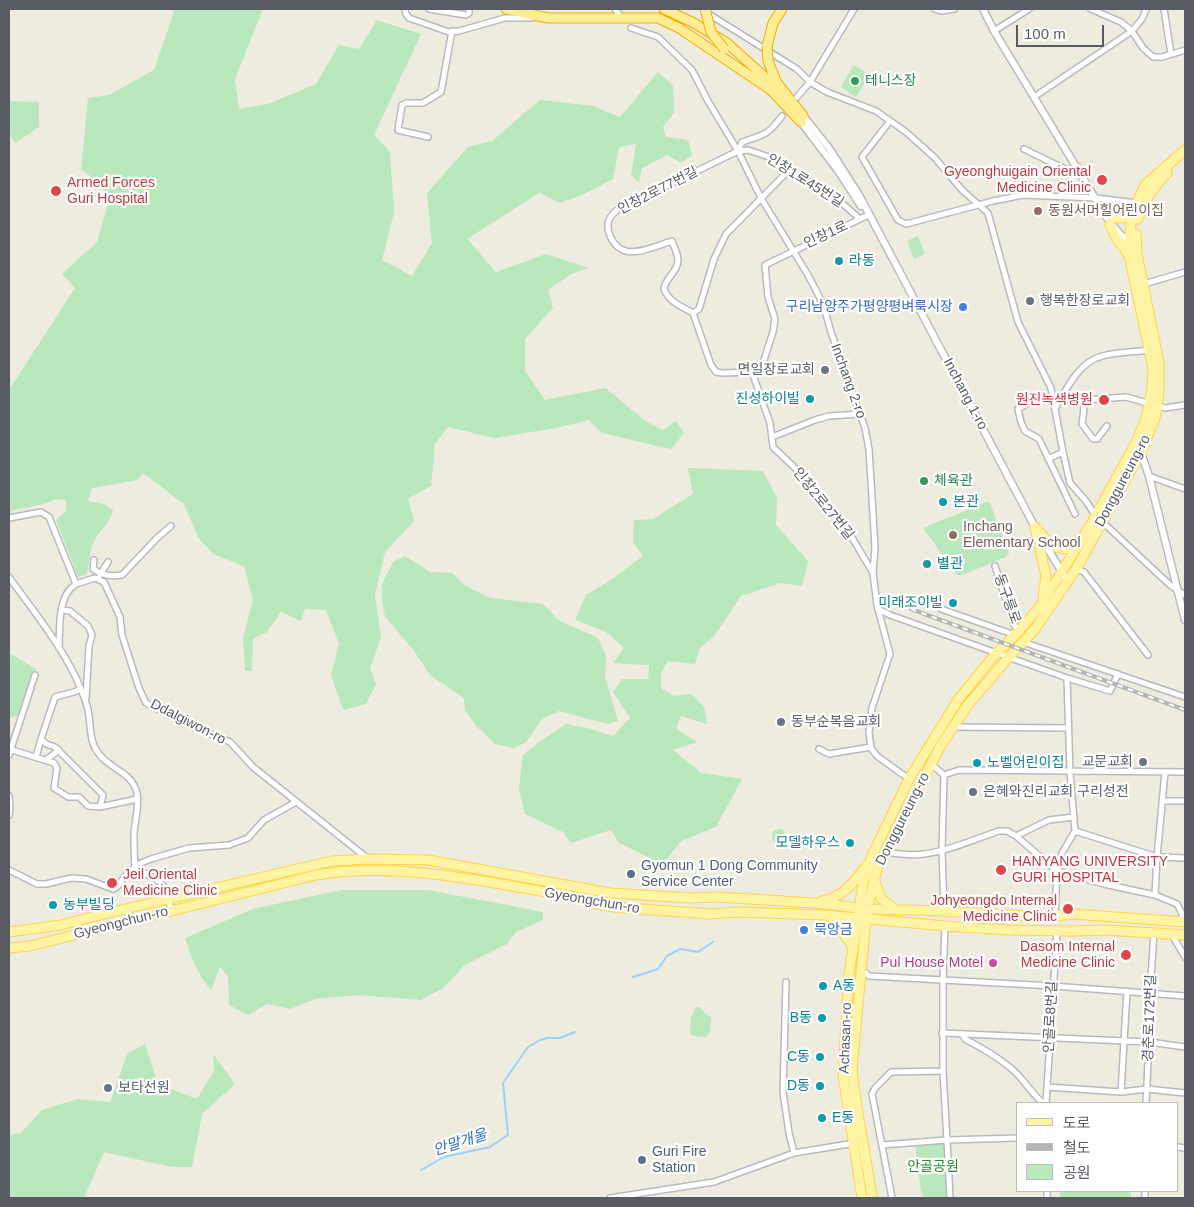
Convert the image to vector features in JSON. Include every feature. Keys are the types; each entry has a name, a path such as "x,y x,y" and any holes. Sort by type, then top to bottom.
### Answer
{"highway":[{"path":"506,9 546,18 658,18 679,28 774,92"},
{"path":"664,9 694,23 727,43 785,95"},
{"path":"705,9 711,32 724,49 803,120"},
{"path":"782,9 773,23 767,46 768,61 770,70 803,120"}],"main road":[{"name":"Donggureung-ro","path":"863,908 885,852 931,764 953,727 967,706 1035,629 1076,569 1154,406 1159,364 1144,284 1133,242 1131,223 1146,185 1185,150"},
{"name":"Donggureung-ro","path":"1090,526 1099,518 1141,452 1155,418 1150,350 1129,255 1141,209 1152,188 1185,158"},
{"path":"1106,214 1114,219 1122,219 1128,217 1136,207"},
{"path":"1110,224 1116,238 1129,255"},
{"path":"1035,527 1052,545 1064,548 1073,545 1090,526"},
{"path":"1041,605 1090,526"},
{"path":"1035,527 1046,576 1041,605"},
{"name":"Donggureung-ro","path":"863,908 861,892 872,856 909,779 958,700 993,657 1041,605"},
{"path":"814,903 831,899 847,889 855,881 872,856"},
{"name":"Gyeongchun-ro","path":"9,932 61,925 324,863 368,858 435,861 610,893 689,898 718,897 863,908 1046,917 1073,914 1184,922"},
{"name":"Gyeongchun-ro","path":"9,948 30,946 316,876 345,871 374,870 440,875 574,897 613,907 643,910 711,914 738,912 831,916 945,926 1057,931 1106,930 1185,935"},
{"path":"874,878 881,898 894,909"},
{"name":"Achasan-ro","path":"862,1198 843,1075 849,974 853,947 863,908"},
{"path":"831,916 853,947"},
{"name":"Achasan-ro","path":"861,919 860,972 852,1069 854,1092 872,1198"}],"street":[{"path":"405,9 409,18 444,31 452,31 504,18 546,18"},
{"path":"430,9 466,15 469,9"},
{"path":"615,9 619,14"},
{"path":"701,9 797,69 810,82 843,99 876,111 906,132 935,158 978,206 988,213 1018,322 1052,388 1070,483 1099,518 1163,578 1182,588"},
{"path":"797,98 810,82 854,9"},
{"path":"934,9 941,11 954,9"},
{"path":"983,9 994,31 1078,167 1110,224 1133,242"},
{"path":"994,31 1029,9"},
{"path":"1090,9 1121,22 1132,31 1143,48 1152,57 1185,50"},
{"path":"1034,97 1132,31 1142,19 1146,9"},
{"path":"1164,9 1171,54"},
{"name":"Inchang 2-ro","path":"631,28 658,37 688,65 738,150 761,198 808,275 822,304 860,414 869,449 871,469 875,551 873,573 878,609 890,654 872,708 869,733 871,747"},
{"path":"428,137 398,130 402,105 406,102 423,103 441,92 452,31"},
{"path":"738,150 742,142 772,130 782,116"},
{"name":"Inchang 1-ro","path":"803,120 844,170 859,195 1035,527 1062,572"},
{"path":"890,121 862,157 898,220 906,224 993,201 1023,196 1096,198 1136,207"},
{"path":"1024,149 1067,170 1078,167"},
{"name":"인창1로45번길","path":"738,150 748,150 775,159 848,208 860,219"},
{"name":"인창2로77번길","path":"693,313 676,303 665,293 664,285 676,270 678,262 672,241 634,252 623,250 612,243 607,228 608,221 618,210 738,150"},
{"path":"752,372 716,372 711,365 693,313 699,309 714,259 726,234 790,169"},
{"path":"860,219 868,215"},
{"name":"인창1로","path":"752,372 763,363 775,320 768,297 764,266 860,219"},
{"path":"1144,284 1185,272"},
{"path":"1056,408 1075,375 1092,360 1107,355 1150,350"},
{"name":"인창2로27번길","path":"752,372 770,423 773,447 796,469 844,524 873,573"},
{"path":"1107,426 1096,439 1093,439 1082,424 1085,400 1126,397 1170,409 1185,405"},
{"path":"1030,402 1018,409 1020,421 1026,431 1039,439 1075,514"},
{"path":"772,437 808,422 829,416 860,414"},
{"path":"1137,441 1185,595"},
{"path":"1048,459 1063,452"},
{"path":"1149,476 1185,489"},
{"path":"9,518 41,512 49,517 76,584"},
{"path":"94,560 92,569 100,574 106,576 122,575 171,526"},
{"path":"59,650 62,604 68,588 95,578 97,579 108,562"},
{"name":"동구릉로","path":"995,566 1017,633"},
{"path":"1076,569 1084,572 1148,655"},
{"path":"1062,572 1068,582"},
{"path":"9,577 53,638 80,688 86,703 93,742 97,752 130,778 136,788 135,867"},
{"name":"Ddalgiwon-ro","path":"97,579 104,582 120,618 126,649 146,703 187,724 230,742 253,767 368,858"},
{"path":"1182,588 1185,620"},
{"path":"878,609 890,615 1067,678 1110,690 1118,674"},
{"path":"941,609 1017,633"},
{"path":"62,610 70,611 88,626 92,635 89,646 86,703"},
{"path":"1023,642 1185,697"},
{"path":"35,675 9,752 52,762 56,766 55,788 68,798 78,796 88,806 100,807 137,799"},
{"path":"1055,916 1057,871 1062,853 1076,831 1070,771 1067,678"},
{"path":"36,757 55,697 74,692 80,688"},
{"path":"953,727 1068,728"},
{"path":"41,739 46,744 55,747 103,795 100,807"},
{"path":"818,749 829,754 871,747 877,756 909,779"},
{"path":"46,760 58,750"},
{"path":"931,764 944,775"},
{"path":"944,775 959,770 1185,772"},
{"path":"1155,895 1164,772"},
{"path":"944,775 942,850 944,911"},
{"path":"9,796 9,815"},
{"path":"1162,801 1185,801"},
{"path":"9,870 37,884 46,884 71,878 86,879 113,889 118,886 127,873 151,859 189,848 229,845 248,838 264,820 296,802"},
{"path":"1016,836 1049,820 1074,817"},
{"path":"885,852 923,855 998,830 1007,831 1016,836 1057,871 1155,895 1177,904 1184,922"},
{"path":"1076,831 1157,857 1185,858"},
{"path":"135,867 159,880 167,888 171,910"},
{"path":"945,926 942,1033 950,1198"},
{"name":"안골로8번길","path":"1045,1102 1057,931"},
{"name":"경춘로172번길","path":"1146,1102 1154,933"},
{"path":"1172,934 1185,957"},
{"path":"860,972 866,973 869,976 1053,986 1185,996"},
{"path":"786,982 782,1092 788,1133 794,1153"},
{"path":"1121,1092 1127,991"},
{"path":"942,1033 1149,1042 1185,1047"},
{"path":"962,1034 965,1039 998,1058 1016,1073 1029,1090 1044,1102"},
{"path":"892,1198 872,1094 875,1088 891,1072 943,1071"},
{"path":"1047,1088 1121,1092 1146,1089 1185,1093"},
{"path":"882,1145 947,1140 1016,1138"},
{"path":"610,1198 714,1182 794,1153 864,1142"}],"green space":[{"path":"175,9 263,9 235,79 239,109 268,104 316,84 339,45 359,49 377,20 421,34 374,135 390,152 394,212 382,260 412,276 432,243 427,193 468,147 492,141 540,100 593,106 620,117 658,72 673,86 674,113 663,127 666,137 688,140 692,155 681,163 667,155 642,168 639,183 631,175 636,144 619,147 613,179 584,194 560,203 539,193 467,239 496,272 546,254 589,268 571,274 548,290 553,308 525,339 525,371 545,400 605,388 647,422 663,430 676,421 684,433 671,449 602,433 589,420 556,428 494,438 448,427 435,444 431,486 408,499 414,521 385,552 375,594 381,637 370,668 376,684 366,704 343,710 331,675 339,644 326,610 305,609 301,621 281,612 267,632 253,639 252,671 245,671 243,638 253,600 244,566 213,554 198,537 184,504 143,473 137,480 92,488 88,501 104,504 113,510 108,522 96,537 91,549 87,574 78,577 56,520 66,511 66,500 56,499 43,504 9,511 9,390 75,288 62,274 97,242 109,200 98,182 81,169 88,98 109,95 154,70"},
{"name":"테니스장","path":"854,65 870,75 856,97 841,87"},
{"path":"9,101 39,102 39,127 15,143 9,133"},
{"path":"918,236 925,254 914,259 907,241"},
{"path":"688,468 763,471 777,498 776,525 808,561 802,586 780,583 741,596 715,635 700,648 695,664 668,661 661,673 661,688 674,696 691,694 704,706 707,724 681,716 676,729 697,742 673,750 701,773 742,779 716,827 681,841 663,864 619,843 611,830 571,843 563,832 525,814 519,788 523,755 566,724 588,728 613,736 630,718 613,692 622,679 648,679 649,665 613,663 624,648 606,632 575,620 586,595 611,580 643,556 633,542 634,520 653,519 693,494"},
{"path":"989,501 1009,553 1006,557 962,575 957,575 923,528"},
{"path":"405,556 430,572 452,573 463,584 489,598 543,604 558,620 598,638 606,656 605,677 618,721 608,724 559,711 542,719 526,742 514,748 495,744 477,727 465,710 464,698 430,675 412,648 385,617 382,584 393,562"},
{"path":"9,653 36,669 20,714 9,719"},
{"path":"783,829 786,842 775,842 772,839 773,831"},
{"path":"341,890 428,890 543,912 543,920 516,932 507,944 465,965 443,988 421,1000 357,995 315,999 290,1009 267,1004 248,1015 229,1005 228,976 220,967 211,990 202,978 192,959 185,938 253,909"},
{"path":"696,1007 699,1007 711,1018 710,1032 705,1037 693,1036 690,1033 691,1018"},
{"path":"145,1044 158,1084 197,1099 214,1071 213,1054 235,1084 202,1114 192,1167 172,1167 104,1152 84,1198 9,1198 9,1135 21,1133 42,1110 77,1099 110,1102 127,1054"},
{"name":"안골공원","path":"947,1140 950,1197 924,1197 921,1192 915,1143"},
{"path":"1060,1192 1131,1192 1131,1198 1060,1198"}],"waterway":[{"name":"안말개울","path":"633,977 658,969 667,956 680,949 698,952 713,942"},
{"name":"안말개울","path":"421,1170 444,1157 490,1147 508,1135 503,1083 528,1047 540,1040 560,1038 575,1032"}],"railway":[{"path":"911,609 1185,710"}],"place":[{"name":"테니스장","path":"855,81"},
{"name":"Gyeonghuigain Oriental Medicine Clinic","path":"1102,180"},
{"name":"Armed Forces Guri Hospital","path":"56,191"},
{"name":"동원서머힐어린이집","path":"1038,211"},
{"name":"라동","path":"839,261"},
{"name":"행복한장로교회","path":"1030,301"},
{"name":"구리남양주가평양평벼룩시장","path":"963,307"},
{"name":"면일장로교회","path":"825,370"},
{"name":"진성하이빌","path":"810,399"},
{"name":"원진녹색병원","path":"1104,400"},
{"name":"체육관","path":"924,481"},
{"name":"본관","path":"943,502"},
{"name":"Inchang Elementary School","path":"953,535"},
{"name":"별관","path":"927,564"},
{"name":"미래조이빌","path":"953,603"},
{"name":"동부순복음교회","path":"781,722"},
{"name":"교문교회","path":"1143,762"},
{"name":"노벨어린이집","path":"977,763"},
{"name":"은혜와진리교회 구리성전","path":"973,792"},
{"name":"모델하우스","path":"850,843"},
{"name":"HANYANG UNIVERSITY GURI HOSPITAL","path":"1001,870"},
{"name":"Gyomun 1 Dong Community Service Center","path":"631,874"},
{"name":"Jeil Oriental Medicine Clinic","path":"112,883"},
{"name":"농부빌딩","path":"53,905"},
{"name":"Johyeongdo Internal Medicine Clinic","path":"1068,909"},
{"name":"묵앙금","path":"804,930"},
{"name":"Dasom Internal Medicine Clinic","path":"1126,955"},
{"name":"Pul House Motel","path":"993,963"},
{"name":"A동","path":"823,986"},
{"name":"B동","path":"822,1018"},
{"name":"C동","path":"820,1057"},
{"name":"D동","path":"820,1086"},
{"name":"보타선원","path":"108,1088"},
{"name":"E동","path":"822,1118"},
{"name":"Guri Fire Station","path":"642,1160"}]}
